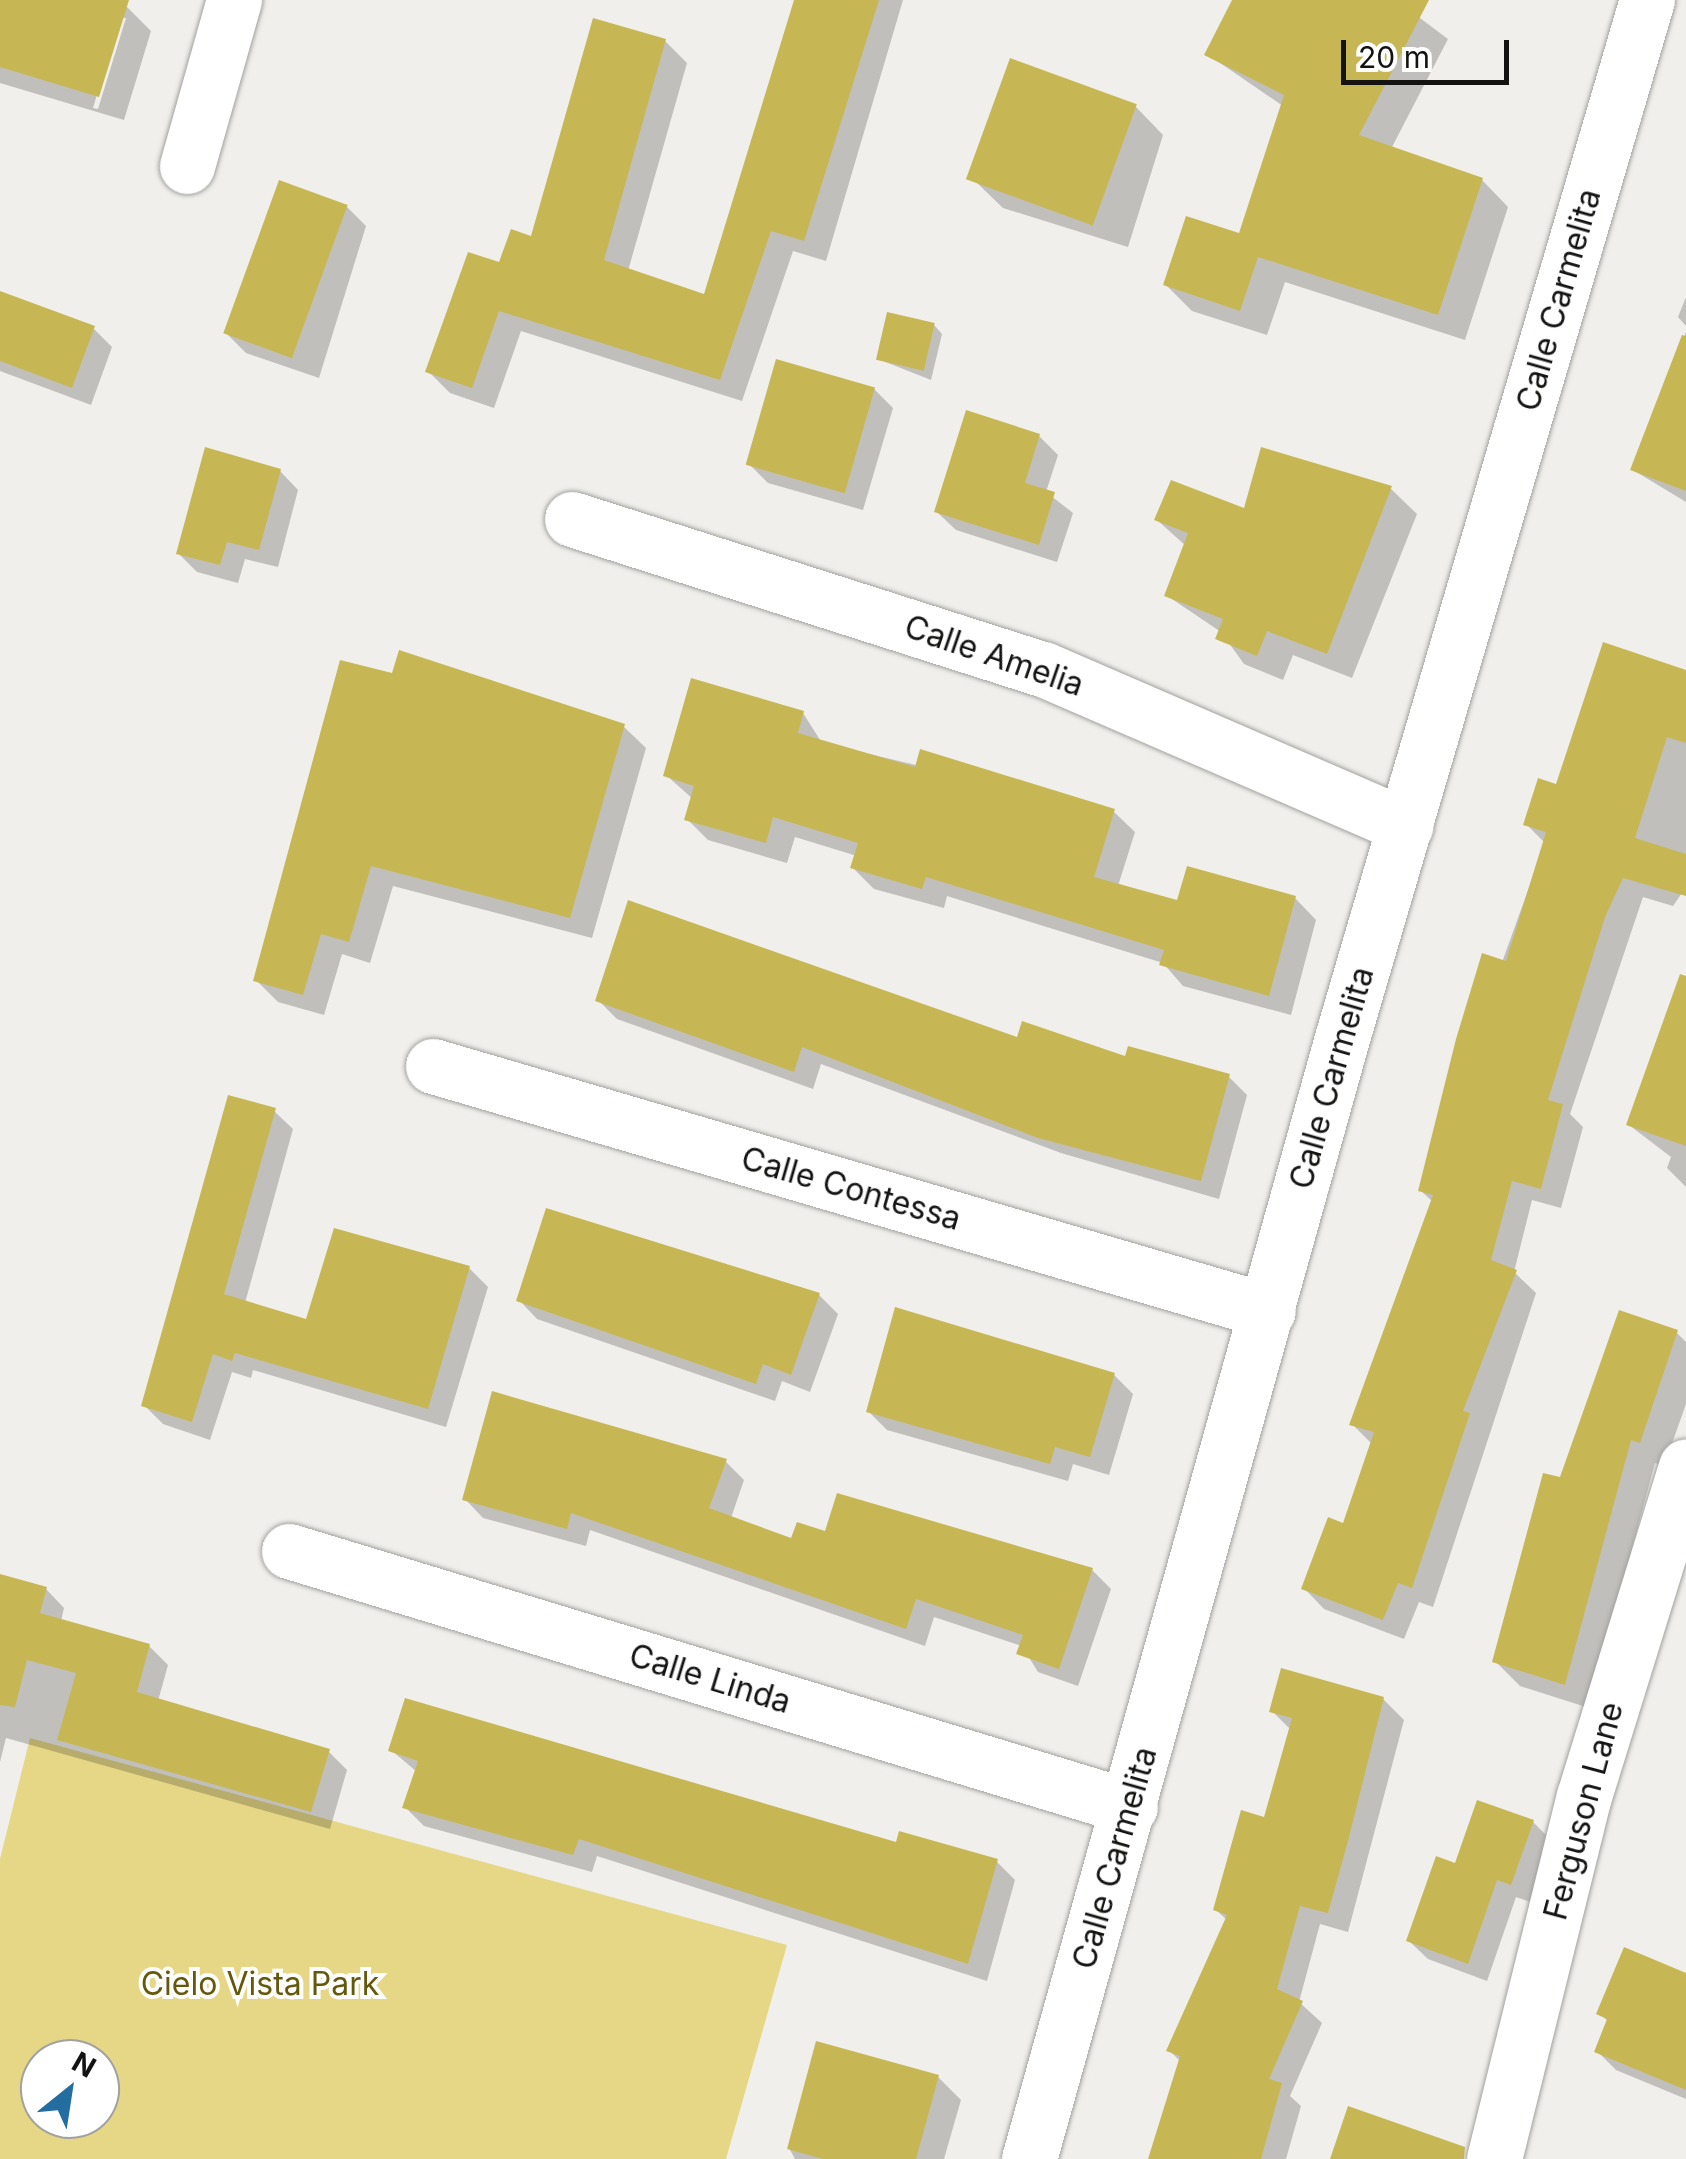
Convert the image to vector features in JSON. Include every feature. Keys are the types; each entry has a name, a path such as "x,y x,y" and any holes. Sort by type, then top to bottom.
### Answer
{"street":[{"path":"187,166 234,0"},
{"name":"Calle Carmelita","path":"1029,2159 1405,826 1647,0"},
{"name":"Calle Amelia","path":"572,519 1043,669 1405,826"},
{"name":"Calle Contessa","path":"433,1066 1268,1312"},
{"name":"Ferguson Lane","path":"1494,2159 1584,1796 1686,1466"},
{"name":"Calle Linda","path":"289,1551 1130,1807"}],"green space":[{"name":"Cielo Vista Park","path":"30,1738 787,1945 726,2159 0,2159 0,1859"}],"building":[{"path":"0,0 129,0 99,97 0,67"},
{"path":"794,0 879,0 804,241 771,231 720,380 499,311 472,388 425,372 468,252 499,262 511,229 531,236 593,18 666,39 604,260 704,294"},
{"path":"1232,0 1429,0 1359,135 1483,178 1438,315 1258,257 1240,311 1163,285 1186,216 1239,233 1284,95 1204,55"},
{"path":"1010,58 1137,104 1093,225 966,179"},
{"path":"279,180 348,205 292,358 223,333"},
{"path":"0,291 95,326 72,388 0,361"},
{"path":"887,312 935,323 924,371 876,360"},
{"path":"1682,335 1686,336 1686,491 1630,470"},
{"path":"776,359 875,387 845,493 746,465"},
{"path":"966,410 1040,434 1025,483 1055,492 1039,545 934,512"},
{"path":"205,447 281,469 259,550 227,542 220,565 176,554"},
{"path":"1261,447 1392,486 1327,654 1267,631 1257,656 1215,639 1223,619 1164,596 1188,533 1154,520 1171,480 1244,508"},
{"path":"1603,642 1686,670 1686,743 1667,737 1635,838 1686,854 1686,896 1623,878 1605,917 1548,1100 1563,1104 1541,1189 1512,1181 1491,1260 1517,1270 1463,1411 1470,1413 1412,1588 1398,1583 1383,1620 1301,1589 1328,1517 1343,1523 1374,1432 1349,1425 1433,1195 1418,1191 1456,1039 1482,953 1506,961 1546,832 1523,825 1538,778 1556,784"},
{"path":"399,650 625,724 570,918 371,866 349,942 321,934 303,995 253,981 340,660 392,673"},
{"path":"691,678 804,711 798,733 915,767 920,749 1115,809 1094,877 1177,900 1187,866 1296,896 1269,996 1159,965 1164,950 926,877 922,889 850,868 858,843 773,817 766,843 684,820 694,786 663,776"},
{"path":"628,900 1017,1037 1022,1021 1125,1056 1128,1046 1230,1074 1201,1181 1038,1138 802,1047 794,1072 595,1001"},
{"path":"1680,974 1686,976 1686,1146 1626,1125"},
{"path":"228,1095 276,1108 224,1294 306,1319 334,1228 470,1266 428,1409 235,1353 232,1361 213,1354 192,1422 141,1406"},
{"path":"546,1208 820,1293 791,1375 763,1364 756,1384 516,1301"},
{"path":"895,1307 1115,1373 1090,1457 1055,1447 1050,1464 866,1412"},
{"path":"1619,1310 1678,1330 1640,1443 1631,1440 1565,1685 1492,1662 1543,1473 1560,1477"},
{"path":"492,1391 727,1459 709,1508 791,1538 797,1522 825,1531 837,1493 1093,1568 1059,1669 1016,1654 1023,1635 916,1599 906,1629 571,1513 567,1529 462,1500"},
{"path":"0,1574 47,1587 40,1613 150,1644 137,1692 330,1749 311,1812 57,1740 76,1673 27,1660 15,1707 0,1705"},
{"path":"1281,1668 1384,1697 1348,1841 1328,1913 1300,1906 1277,1989 1303,2001 1269,2079 1282,2083 1261,2159 1148,2159 1180,2056 1166,2051 1227,1915 1213,1910 1241,1810 1264,1817 1292,1718 1269,1712"},
{"path":"405,1698 896,1842 899,1831 998,1859 968,1964 579,1839 573,1855 402,1808 418,1761 388,1751"},
{"path":"1477,1800 1534,1820 1511,1885 1497,1880 1468,1964 1406,1941 1436,1856 1455,1863"},
{"path":"1624,1947 1686,1973 1686,2090 1594,2052 1607,2019 1596,2014"},
{"path":"816,2041 939,2075 916,2159 823,2159 787,2149"},
{"path":"1348,2106 1465,2147 1464,2159 1330,2159"}]}
